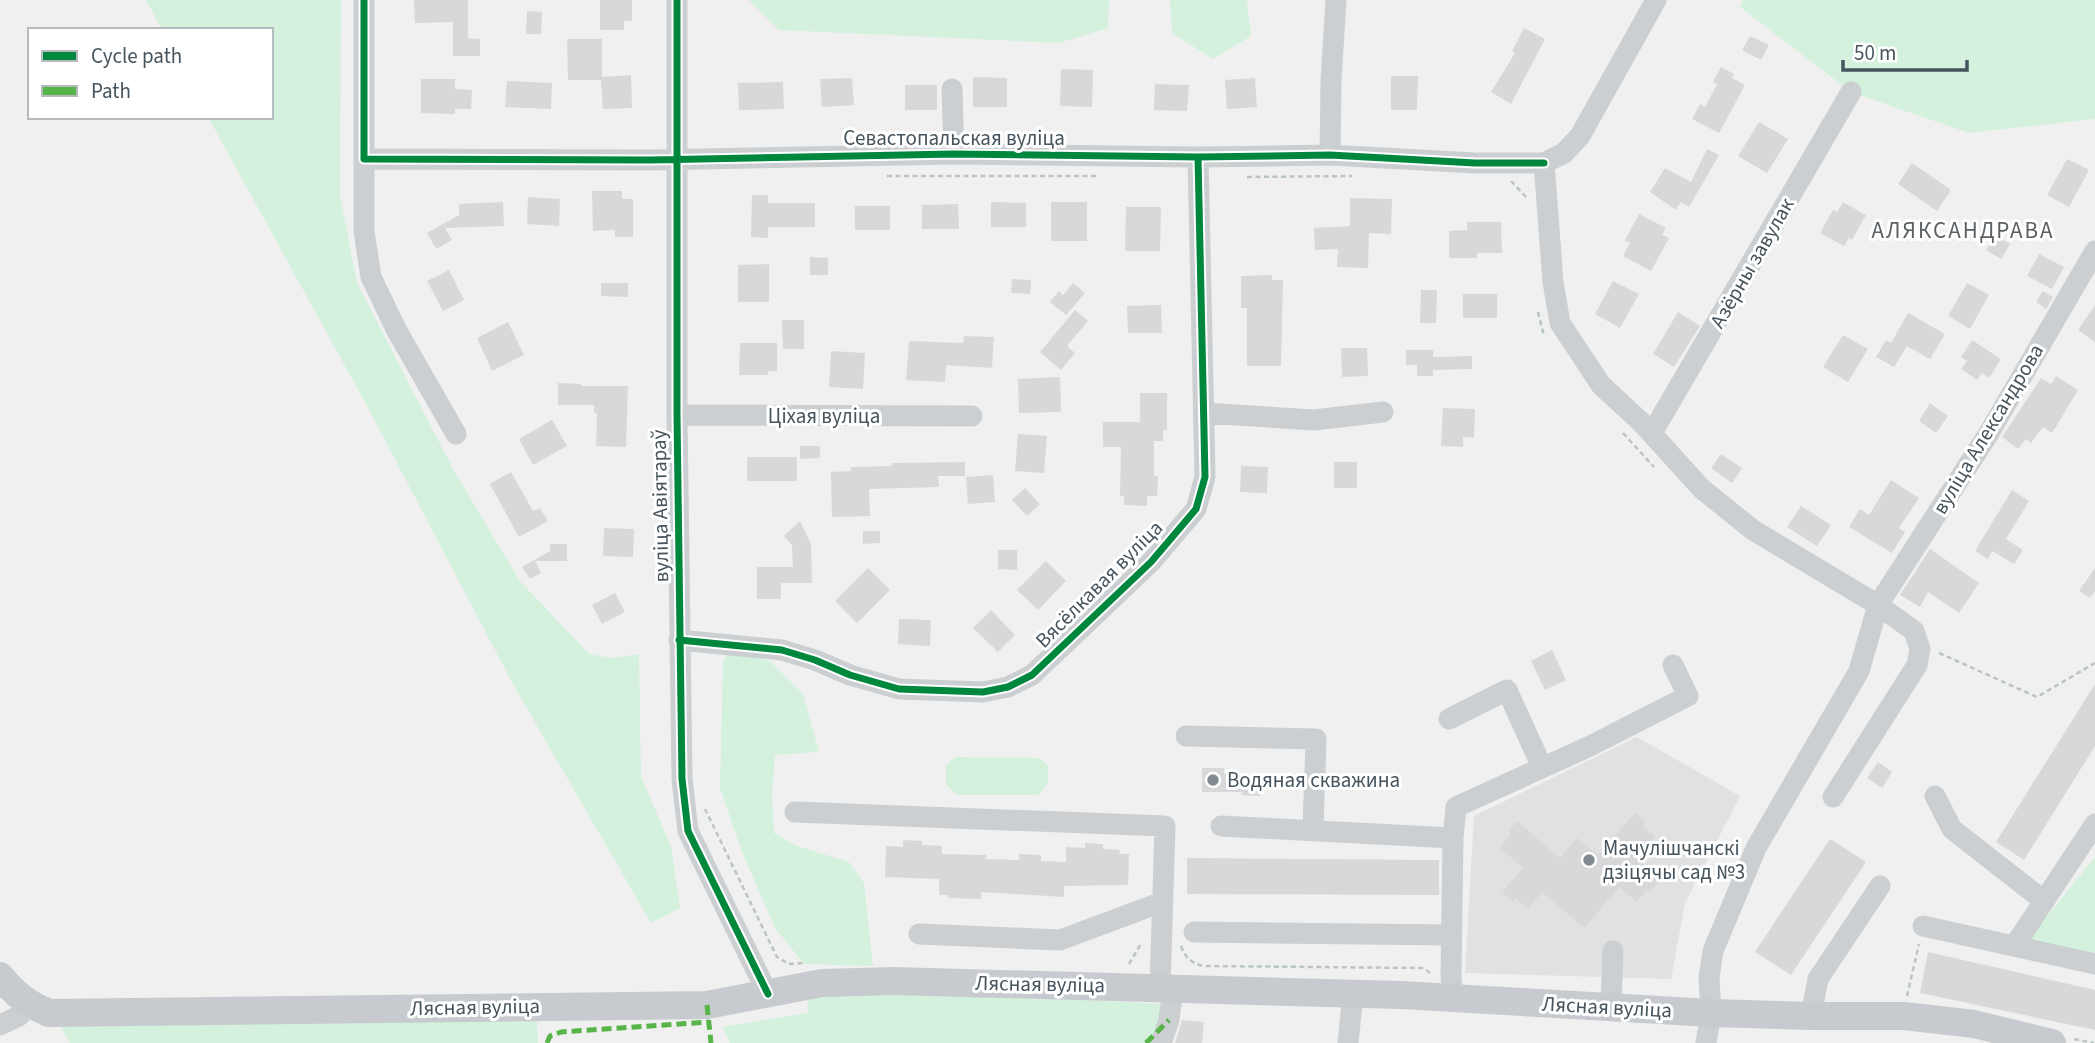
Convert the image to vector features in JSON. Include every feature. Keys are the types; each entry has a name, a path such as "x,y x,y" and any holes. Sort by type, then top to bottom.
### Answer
{"main road":[{"path":"0,976 29,1005"},
{"name":"Лясная вуліца","path":"29,1005 49,1013 707,1005 822,983 849,981 1353,994 1452,988 1611,1006 1711,1013 1904,1016 1974,1024 2052,1043"}],"street":[{"path":"364,0 364,231 371,277 397,331 456,434"},
{"name":"вуліца Авіятараў","path":"677,0 677,415 682,779 688,831 768,994"},
{"path":"1330,155 1336,0"},
{"path":"1656,0 1580,136 1564,153 1544,163 1552,282 1560,323 1601,385 1652,433 1702,489 1753,530 1878,605 1914,631 1920,649 1917,665 1833,797"},
{"path":"952,89 954,154"},
{"name":"Азёрны завулак","path":"1652,433 1852,92"},
{"name":"Севастопальская вуліца","path":"365,159 676,159 954,154 1198,157 1330,155 1475,163 1544,163"},
{"name":"Вясёлкавая вуліца","path":"679,640 782,650 850,675 899,689 984,692 1008,687 1032,675 1151,562 1196,509 1205,477 1198,157"},
{"name":"вуліца Александрова","path":"1706,1043 1711,1013 1709,977 1713,951 1756,848 1860,671 1878,605 1989,433 2095,251"},
{"path":"1205,413 1314,420 1383,412"},
{"name":"Ціхая вуліца","path":"677,415 972,416"},
{"path":"1452,988 1453,838 1457,807 1590,746 1688,696 1673,666"},
{"path":"1449,719 1507,690 1542,767"},
{"path":"1186,736 1316,739 1313,830"},
{"path":"1935,796 1951,829 2044,901"},
{"path":"795,812 1165,826 1160,938 1169,1020 1161,1043"},
{"path":"2015,945 2095,824"},
{"path":"1221,826 1453,838"},
{"path":"1811,1016 1818,979 1880,886"},
{"path":"919,934 1060,940 1162,902"},
{"path":"1923,926 2095,964"},
{"path":"1194,932 1452,935"},
{"path":"1611,1006 1613,951"},
{"path":"1348,1043 1353,994"},
{"path":"0,1025 19,1016 29,1005"}],"path":[{"path":"884,176 1105,176"},
{"path":"1244,177 1354,176"},
{"path":"1517,176 1507,176 1535,207"},
{"path":"1537,309 1542,332 1549,342"},
{"path":"1617,426 1654,467"},
{"path":"1918,643 2037,697 2095,663"},
{"path":"705,808 777,957 789,964 811,962"},
{"path":"1904,1016 1923,926"},
{"path":"1128,967 1143,940 1180,937 1185,956 1195,964 1203,966 1424,968 1452,988"}],"shaded area":[{"name":"Мачулішчанскі дзіцячы сад №3","path":"1637,737 1740,796 1685,903 1671,979 1465,973 1474,816"}],"green space":[{"path":"146,0 341,0 340,196 357,283 452,467 519,580 589,654 611,658 639,654 641,776 671,847 680,908 651,923 514,686 366,404 209,119 273,119 273,28 161,28"},
{"path":"749,0 1109,0 1108,28 1059,43 779,30"},
{"path":"1170,0 1247,0 1251,36 1213,59 1172,33"},
{"path":"1743,0 2095,0 2095,119 1969,133 1851,92 1740,7"},
{"path":"728,649 770,661 803,694 819,752 775,755 772,795 774,833 797,846 849,862 864,883 873,966 804,964 775,928 742,852 720,788 723,664"},
{"path":"956,757 1040,758 1048,766 1048,784 1039,795 957,795 946,784 946,765"},
{"path":"2095,857 2095,964 2022,947"},
{"path":"887,990 1164,1004 1163,1043 730,1043 722,1027 808,1013 807,997"},
{"path":"537,1020 538,1043 70,1043 60,1026"}],"building":[{"path":"414,0 468,0 468,38 480,39 480,56 453,56 453,22 415,23"},
{"path":"600,0 632,0 632,21 624,21 624,30 600,30"},
{"path":"527,11 542,12 541,34 526,34"},
{"path":"1524,28 1545,39 1511,104 1491,92 1515,53 1512,51"},
{"path":"1750,36 1769,45 1761,60 1742,50"},
{"path":"567,39 602,39 602,77 631,75 632,108 603,109 601,80 568,80"},
{"path":"1721,67 1734,74 1732,78 1745,85 1719,133 1692,119 1700,104 1705,107 1717,84 1713,82"},
{"path":"1061,69 1093,70 1092,107 1060,106"},
{"path":"1391,76 1418,76 1417,110 1391,110"},
{"path":"973,77 1007,78 1007,107 973,107"},
{"path":"852,78 854,105 822,107 820,79"},
{"path":"1255,78 1257,107 1227,109 1225,80"},
{"path":"421,79 455,79 455,89 472,90 471,109 455,109 455,114 421,113"},
{"path":"507,81 552,83 551,109 505,107"},
{"path":"783,82 784,109 739,110 738,83"},
{"path":"1155,84 1189,85 1187,111 1154,110"},
{"path":"905,85 937,85 937,110 905,110"},
{"path":"1759,122 1788,139 1767,173 1738,156"},
{"path":"1707,149 1719,155 1689,207 1681,202 1676,210 1650,192 1665,168 1691,182"},
{"path":"2067,159 2089,170 2069,207 2047,195"},
{"path":"1912,163 1951,190 1937,211 1898,184"},
{"path":"592,191 622,191 622,199 633,199 633,237 615,237 615,230 593,231"},
{"path":"752,195 768,195 768,203 815,203 815,227 768,227 768,238 751,237"},
{"path":"528,197 560,199 559,226 527,224"},
{"path":"1350,198 1392,199 1391,234 1369,233 1368,268 1337,267 1338,249 1315,250 1314,228 1350,226"},
{"path":"503,202 504,226 445,228 452,240 436,249 427,233 459,215 459,204"},
{"path":"991,202 1026,203 1026,227 991,227"},
{"path":"1051,202 1087,202 1087,241 1051,241"},
{"path":"1843,202 1866,215 1852,240 1849,238 1844,246 1820,233 1833,210 1837,212"},
{"path":"958,204 959,229 922,229 922,205"},
{"path":"855,206 890,206 890,230 855,230"},
{"path":"1126,207 1161,207 1160,251 1125,251"},
{"path":"1639,214 1666,228 1662,235 1669,238 1651,271 1623,256 1630,243 1625,240"},
{"path":"1467,222 1501,222 1502,253 1477,253 1477,258 1449,258 1449,231 1467,230"},
{"path":"1995,235 2010,244 2001,259 1986,250"},
{"path":"2039,254 2064,267 2052,289 2027,276"},
{"path":"810,257 828,258 828,275 810,275"},
{"path":"769,264 769,302 738,302 738,265"},
{"path":"449,270 464,300 443,311 427,281"},
{"path":"1272,275 1272,280 1283,280 1281,366 1247,366 1247,308 1241,308 1241,276"},
{"path":"1012,279 1031,280 1030,294 1011,293"},
{"path":"1613,281 1639,294 1620,328 1595,314"},
{"path":"601,283 628,283 628,297 601,296"},
{"path":"1073,283 1085,293 1066,315 1050,302 1059,291 1063,295"},
{"path":"1967,283 1989,295 1970,329 1948,316"},
{"path":"1421,290 1437,290 1436,323 1420,323"},
{"path":"2043,291 2053,297 2046,309 2036,302"},
{"path":"1463,294 1497,294 1497,318 1463,318"},
{"path":"1161,305 1162,333 1128,333 1127,306"},
{"path":"2095,305 2095,342 2078,330"},
{"path":"1075,310 1088,321 1067,346 1075,353 1061,370 1040,352"},
{"path":"1678,312 1700,326 1674,367 1653,354"},
{"path":"1908,313 1945,334 1930,359 1907,346 1894,367 1876,357 1886,340 1891,343"},
{"path":"782,320 804,320 804,349 783,349"},
{"path":"508,322 524,355 492,371 477,338"},
{"path":"1843,335 1868,349 1848,382 1823,367"},
{"path":"964,336 994,337 992,368 946,365 945,382 906,380 909,341 963,343"},
{"path":"1972,340 2001,359 1989,378 1982,373 1977,380 1961,369 1967,361 1961,357"},
{"path":"740,343 777,343 777,371 768,371 768,375 739,375"},
{"path":"1341,348 1367,348 1368,376 1342,377"},
{"path":"1406,350 1433,350 1433,357 1472,356 1472,369 1433,370 1433,376 1417,376 1417,365 1406,365"},
{"path":"831,351 865,353 863,389 829,387"},
{"path":"2056,376 2078,390 2052,433 2043,427 2031,443 2026,439 2018,449 2002,437 2041,378 2051,384"},
{"path":"1060,377 1061,412 1019,413 1018,379"},
{"path":"558,383 628,386 626,447 596,446 597,413 594,413 594,405 558,405"},
{"path":"1140,393 1167,393 1167,430 1163,430 1163,441 1154,441 1157,496 1147,496 1147,506 1124,505 1124,496 1120,496 1121,447 1103,447 1103,422 1140,422"},
{"path":"1930,403 1948,416 1936,433 1919,421"},
{"path":"1443,408 1475,409 1474,438 1463,437 1463,447 1441,446"},
{"path":"552,420 567,446 533,465 519,439"},
{"path":"1018,434 1047,436 1044,473 1015,471"},
{"path":"800,446 820,446 820,458 800,459"},
{"path":"1721,454 1742,468 1732,483 1711,468"},
{"path":"747,457 797,457 797,481 747,481"},
{"path":"965,462 965,476 938,476 939,487 869,489 870,516 832,517 831,472 851,471 851,467 892,466 892,463"},
{"path":"1334,462 1357,462 1357,488 1334,488"},
{"path":"1241,466 1268,467 1267,493 1240,492"},
{"path":"511,472 533,511 540,508 548,521 519,537 490,484"},
{"path":"993,475 995,502 968,504 966,477"},
{"path":"1891,480 1919,498 1899,528 1905,532 1892,553 1849,527 1860,509 1869,515"},
{"path":"1025,488 1040,504 1027,516 1012,500"},
{"path":"2012,490 2029,501 2006,539 2023,550 2014,564 1992,551 1988,559 1975,551"},
{"path":"1801,506 1831,525 1817,546 1787,527"},
{"path":"800,521 811,544 812,583 781,583 781,599 757,599 757,567 793,567 792,545 784,536"},
{"path":"604,528 634,529 633,557 603,556"},
{"path":"863,531 880,531 880,543 863,544"},
{"path":"550,544 567,544 567,561 535,561 541,573 530,579 522,567 550,551"},
{"path":"1930,549 1979,583 1959,613 1928,592 1920,607 1900,595"},
{"path":"998,550 1017,550 1017,570 998,569"},
{"path":"1046,561 1066,581 1038,610 1017,590"},
{"path":"868,568 890,590 857,623 835,601"},
{"path":"2095,568 2095,591 2090,598 2079,591"},
{"path":"615,593 625,612 602,624 592,605"},
{"path":"991,610 1015,635 998,652 973,628"},
{"path":"899,619 931,620 930,646 898,644"},
{"path":"1552,650 1566,680 1545,690 1531,661"},
{"path":"2095,684 2095,746 2024,860 1996,842"},
{"path":"1878,762 1892,772 1882,788 1867,778"},
{"path":"1202,768 1224,768 1224,774 1262,778 1260,796 1242,795 1242,792 1202,792"},
{"path":"1635,813 1646,823 1643,826 1656,837 1637,859 1661,879 1637,902 1619,887 1584,928 1542,892 1528,909 1516,899 1513,902 1502,892 1523,868 1500,848 1517,821 1560,858 1577,838 1598,855"},
{"path":"1830,839 1866,862 1791,975 1755,952"},
{"path":"903,840 942,846 942,854 986,855 986,859 1019,860 1019,854 1041,855 1041,861 1066,862 1066,847 1085,848 1085,843 1103,844 1103,849 1120,850 1119,854 1129,854 1128,885 1064,886 1064,897 981,892 981,899 948,898 948,895 939,895 939,879 885,877 886,846 903,847"},
{"path":"1187,858 1439,860 1439,895 1187,894"},
{"path":"1928,952 2095,990 2095,1030 1920,993"},
{"path":"1182,1020 1204,1022 1202,1043 1175,1043"}],"marked path":[{"path":"707,1005 711,1043"},
{"path":"1146,1043 1169,1020"},
{"path":"547,1043 550,1036 561,1032 709,1022"}],"cycle path":[{"path":"364,0 364,159 650,160 954,154 1198,157 1330,155 1475,163 1544,163"},
{"path":"677,0 677,415 682,779 688,831 768,994"},
{"path":"679,640 782,650 850,675 899,689 983,692 1008,687 1032,675 1151,562 1196,509 1205,477 1198,157"}],"place":[{"name":"Водяная скважина","path":"1213,780"},
{"name":"Мачулішчанскі дзіцячы сад №3","path":"1589,860"}],"district":[{"name":"АЛЯКСАНДРАВА","path":"1963,230"}]}
